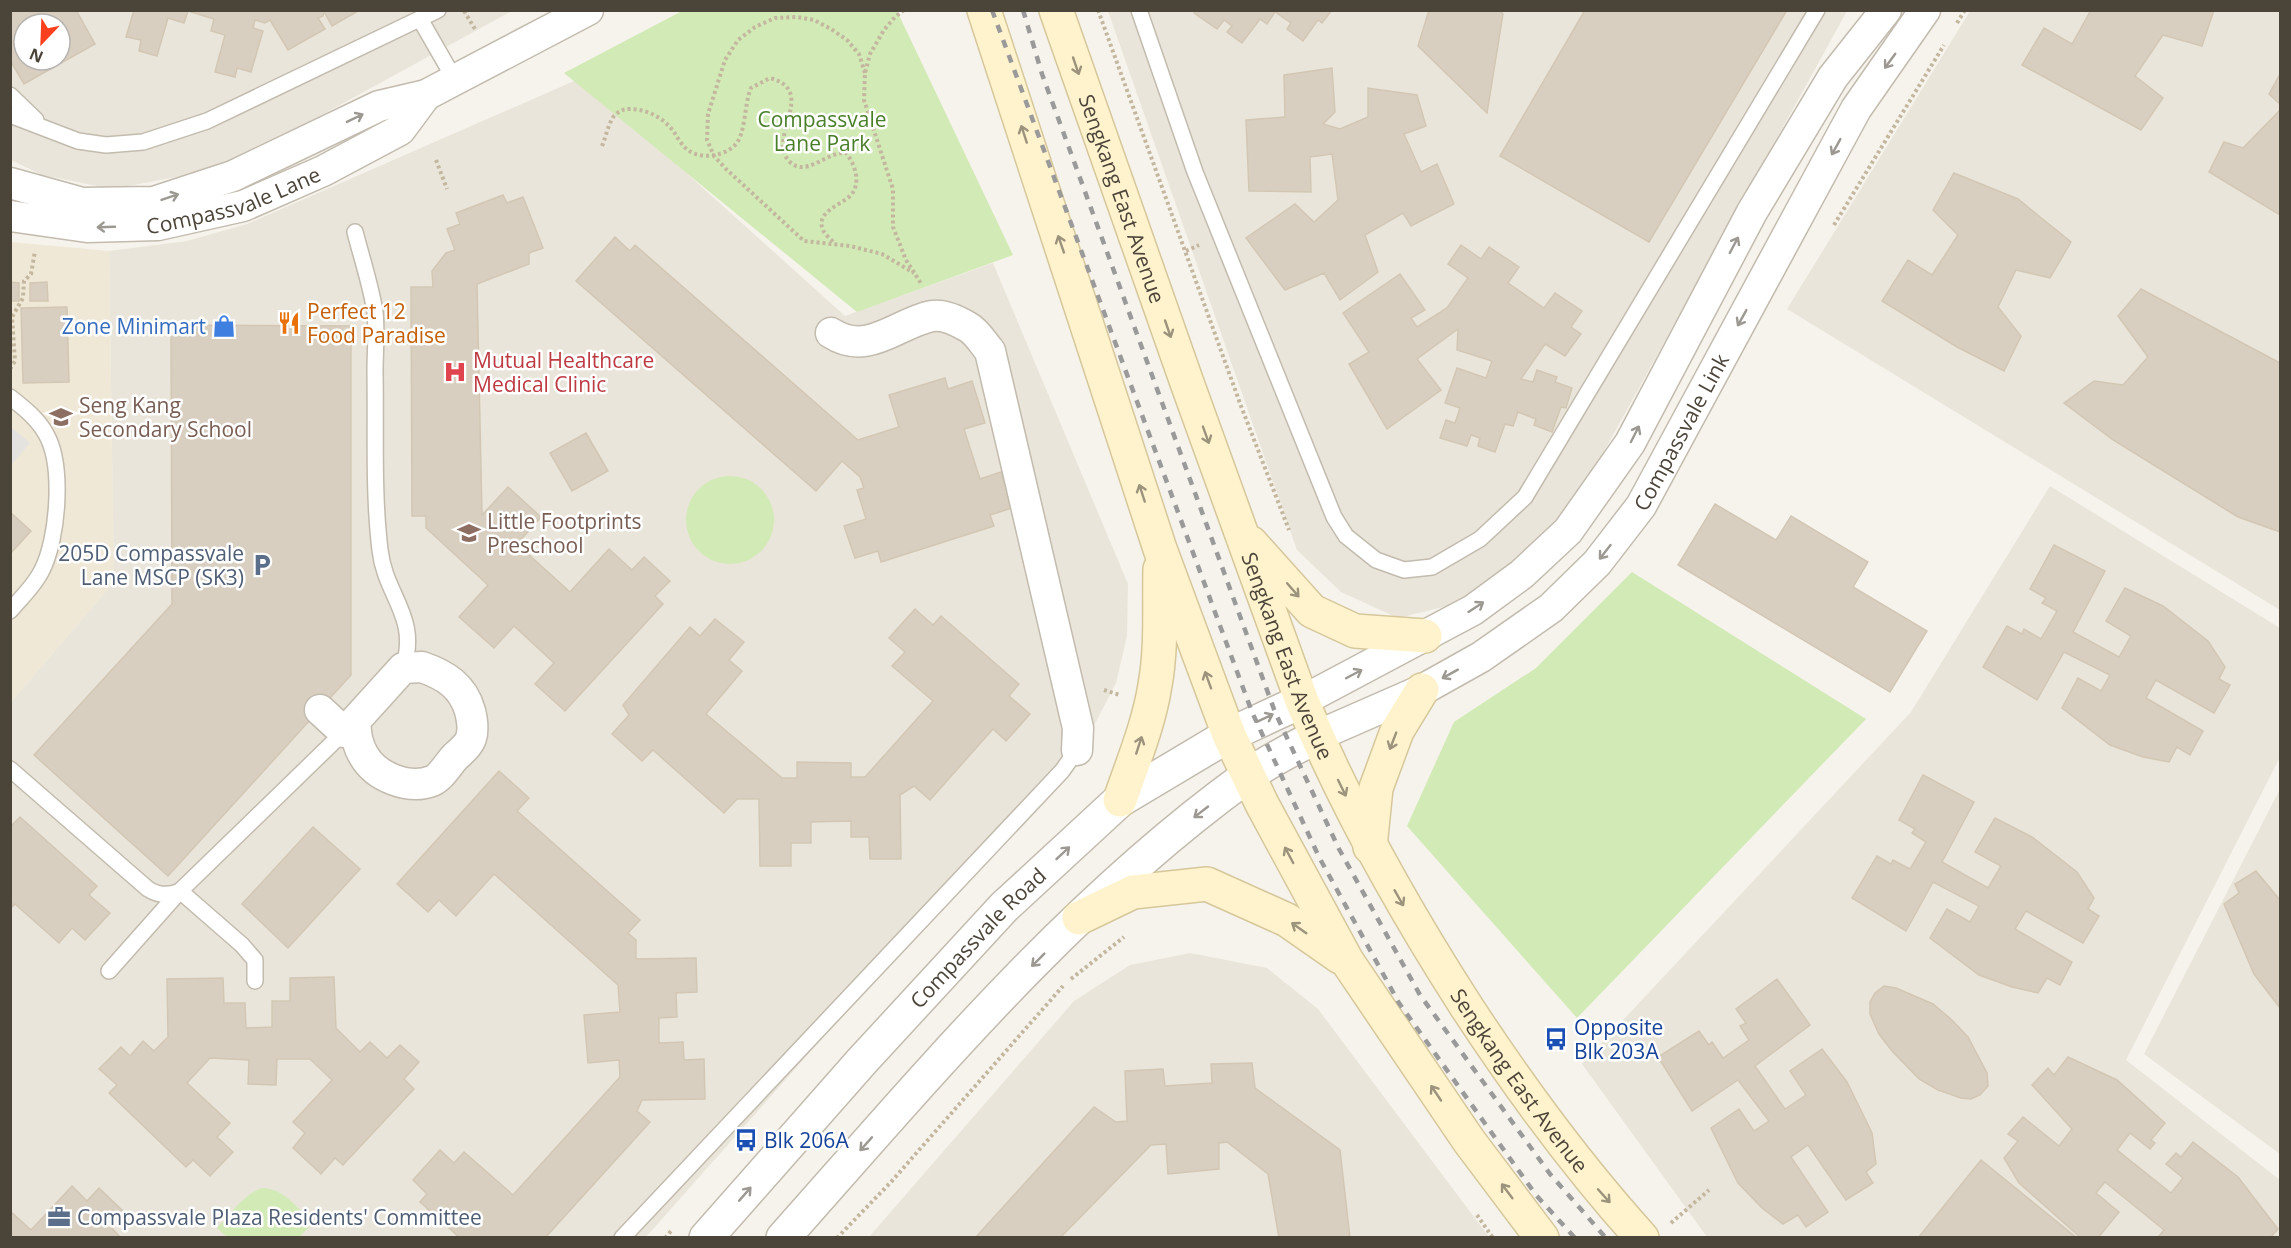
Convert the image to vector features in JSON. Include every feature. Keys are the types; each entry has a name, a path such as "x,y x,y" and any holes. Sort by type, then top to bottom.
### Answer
{"main road":[{"path":"969,10 995,44"},
{"path":"984,10 1160,549 1228,735 1247,776 1347,962 1469,1141 1542,1238"},
{"name":"Sengkang East Avenue","path":"1056,10 1240,530 1317,736 1370,847 1420,934 1501,1059 1598,1189 1642,1238"},
{"path":"1240,530 1312,611 1355,631 1425,636"},
{"path":"1120,800 1142,738 1155,684 1159,627 1160,549"},
{"path":"1370,847 1376,788 1397,731 1422,690"},
{"path":"1079,918 1133,892 1207,884 1287,920 1347,962"}],"street":[{"name":"Compassvale Lane","path":"10,183 82,203 154,202 233,176 379,106 426,95 588,10"},
{"name":"Compassvale Link","path":"1302,701 1473,610 1522,574 1568,531 1630,443 1752,212 1833,77 1886,10"},
{"name":"Compassvale Link","path":"1317,736 1422,690 1481,657 1551,608 1597,563 1641,506 1856,109 1925,10"},
{"name":"Compassvale Lane","path":"10,216 87,227 158,225 243,206 323,171 400,130 426,95"},
{"path":"831,333 843,341 867,341 933,316 952,318 970,328 990,351 1078,728 1077,750"},
{"path":"320,710 350,727 364,757 378,771 395,781 414,784 434,781 471,739 472,720 467,700 456,684 441,673 422,667 403,668 350,727"},
{"name":"Compassvale Road","path":"706,1238 855,1069 1004,907 1120,800 1228,735 1302,701"},
{"path":"783,1238 952,1046 1079,918 1162,843 1247,776 1317,736"}],"lane":[{"path":"10,115 78,141 106,145 143,142 207,121 438,10"},
{"path":"1139,10 1195,172 1334,517 1346,536 1376,560 1404,570 1432,567 1480,539 1526,497 1816,10"},
{"path":"420,19 455,80"},
{"path":"10,95 46,128"},
{"path":"356,232 375,313 377,514 380,553 385,572 404,616 409,637 408,653 403,668"},
{"path":"10,397 30,413 47,434 54,457 56,485 56,522 52,546 42,571 10,611"},
{"path":"109,971 180,891 350,727"},
{"path":"622,1238 1062,771 1077,750"},
{"path":"10,769 148,889 154,893 166,895 180,891"},
{"path":"180,891 242,945 255,960 255,981"}],"path":[{"path":"464,10 475,29"},
{"path":"904,10 895,17 876,41 865,73 864,100 893,189 893,227 906,260"},
{"path":"1098,10 1270,485 1293,539"},
{"path":"865,73 859,54 847,40 814,20 796,17 775,18 755,27 738,40 725,60 706,129 707,140 714,156 804,241 835,244 882,254 914,273"},
{"path":"602,146 615,116 623,109 635,109 662,120 693,154 714,156 735,146 743,128 746,99 751,88 770,78 782,82 789,91 792,102 791,114 782,140 784,152 790,162 806,167 837,152 846,153 855,168 856,182 851,195 827,211 822,221 823,229 835,244"},
{"path":"436,160 447,189"},
{"path":"10,369 15,361 12,317 23,298 24,281 32,274 36,247"},
{"path":"1107,691 1117,694"},
{"path":"837,1238 891,1182 1069,980 1127,935"},
{"path":"1676,1220 1709,1190"},
{"path":"1474,1210 1493,1238"}],"shaded area":[{"path":"10,11 512,11 263,147 187,175 112,189 42,175 11,160"},
{"path":"1108,11 1847,11 1560,531 1468,601 1398,618 1341,592 1297,550"},
{"path":"1970,11 2280,11 2280,610 1787,309"},
{"path":"581,78 845,316 993,263 1128,584 1127,636 1116,683 1086,741 646,1237 11,1238 11,702 114,582 109,251 187,241 247,224"},
{"name":"Seng Kang Secondary School","path":"11,242 109,251 114,582 11,702"},
{"path":"11,427 30,443 11,465"},
{"path":"2050,486 2280,628 2280,757 2126,1060 2280,1180 2280,1237 1707,1237 1582,1064 1911,712"},
{"path":"2280,789 2280,1154 2144,1054"},
{"path":"1190,953 1267,968 1318,1009 1489,1237 868,1238 1074,1001 1130,965"}],"green space":[{"name":"Compassvale Lane Park","path":"682,11 897,11 1013,255 857,312 564,73"},
{"path":"730,476 747,479 761,489 771,503 774,520 771,537 761,551 747,561 730,564 713,561 699,551 689,537 686,520 689,503 699,489 713,479"},
{"path":"1632,572 1866,719 1577,1018 1407,826 1454,722 1536,668"},
{"path":"262,1188 284,1195 313,1223 299,1237 227,1237 217,1228 243,1200"}],"building":[{"path":"10,10 76,10 95,44 72,57 72,12 12,12 12,63 10,60"},
{"path":"134,10 358,11 332,26 324,12 323,16 318,18 325,29 288,50 270,20 265,23 255,20 253,28 263,31 251,72 237,68 235,77 215,72 225,35 211,31 214,19 188,11 184,23 168,18 157,56 139,51 141,40 126,37"},
{"path":"1195,10 1332,10 1322,23 1318,20 1303,41 1287,29 1291,23 1275,12 1267,24 1260,19 1242,43 1227,32 1232,26 1224,20 1217,29 1194,13"},
{"path":"1429,10 1500,10 1503,14 1487,113 1418,46"},
{"path":"1585,10 1787,10 1649,242 1500,156"},
{"path":"2091,10 2214,10 2202,46 2163,35 2135,76 2163,98 2141,130 2022,65 2044,28 2072,44"},
{"path":"1332,68 1335,112 1323,124 1340,129 1368,117 1368,88 1417,95 1426,126 1404,134 1421,172 1437,164 1454,204 1411,226 1403,213 1365,235 1378,272 1340,300 1324,273 1285,290 1246,238 1295,204 1314,222 1338,200 1332,154 1310,157 1311,192 1249,191 1246,120 1285,117 1284,75"},
{"path":"17,72 45,72 24,84"},
{"path":"2280,74 2280,104 2269,94"},
{"path":"2280,110 2280,215 2209,172 2224,142 2243,148"},
{"path":"1954,173 2018,199 2071,242 2050,278 2016,270 1998,307 2021,336 2004,371 1957,347 1882,301 1908,260 1932,275 1958,235 1933,210"},
{"path":"503,195 507,203 523,197 543,248 529,253 529,264 477,284 482,515 508,487 541,517 517,544 570,592 609,549 632,570 644,557 670,581 655,596 663,604 565,711 535,684 554,663 514,626 494,648 459,617 488,585 426,528 426,516 412,516 411,287 433,287 432,271 446,253 455,250 447,229 460,224 456,213"},
{"path":"615,237 630,251 635,245 858,440 899,427 889,395 945,378 948,389 972,381 985,423 964,429 980,479 1001,472 1012,508 990,515 994,526 881,562 878,551 855,558 844,526 866,519 857,490 864,488 860,477 842,461 816,491 576,281"},
{"path":"1461,245 1481,259 1489,247 1519,267 1508,283 1544,308 1555,293 1582,311 1571,327 1581,334 1565,356 1545,344 1521,379 1533,382 1537,370 1557,377 1555,382 1572,388 1566,408 1561,407 1552,432 1534,425 1536,419 1518,412 1513,426 1505,424 1495,452 1478,446 1480,438 1471,435 1467,446 1440,438 1446,420 1455,423 1460,408 1445,403 1457,368 1486,378 1492,361 1457,350 1458,329 1417,359 1441,390 1387,429 1349,364 1369,352 1343,313 1400,274 1425,310 1411,318 1417,327 1447,308 1468,278 1448,264"},
{"path":"10,282 19,283 19,301 10,301"},
{"path":"47,282 48,301 30,301 30,283"},
{"path":"2141,289 2280,363 2280,532 2238,517 2113,440 2064,403 2094,381 2123,385 2148,357 2118,316"},
{"path":"67,307 69,382 23,383 21,308"},
{"name":"205D Compassvale Lane MSCP (SK3)","path":"171,325 351,326 351,675 168,876 34,755 172,604"},
{"path":"586,433 608,471 572,491 550,453"},
{"path":"1715,504 1776,540 1791,516 1868,562 1853,587 1927,631 1890,692 1678,565"},
{"path":"10,512 31,531 10,554"},
{"path":"2054,545 2105,571 2073,632 2119,657 2131,636 2106,621 2125,588 2163,606 2208,641 2225,667 2219,679 2230,685 2214,713 2156,680 2146,698 2203,731 2190,755 2177,747 2169,762 2143,757 2110,745 2062,708 2078,678 2101,691 2110,675 2064,652 2037,700 1983,667 2007,626 2022,634 2024,629 2041,639 2057,611 2042,603 2046,598 2030,589"},
{"path":"915,609 933,625 941,616 1019,684 1009,696 1030,714 1006,741 993,729 930,800 914,786 900,795 901,859 870,859 869,837 851,837 851,821 811,822 811,843 791,843 791,866 760,866 759,799 737,799 724,813 653,750 642,761 612,734 629,715 623,705 690,627 700,636 715,619 744,642 729,660 742,671 706,714 782,778 797,778 797,762 851,763 851,777 865,777 933,701 892,666 905,652 889,638"},
{"path":"499,771 529,798 517,811 640,920 628,933 636,940 636,959 696,958 697,992 676,993 677,1017 659,1018 659,1043 683,1042 684,1060 704,1059 705,1099 642,1100 637,1111 650,1122 545,1238 460,1238 420,1202 427,1194 413,1180 440,1150 454,1163 464,1152 513,1195 620,1077 619,1060 588,1063 584,1015 620,1012 618,985 494,874 456,916 439,900 428,912 397,884"},
{"path":"1923,775 1974,802 1942,862 1988,888 2001,866 1975,852 1995,818 2032,837 2077,872 2094,898 2088,909 2099,916 2083,943 2026,911 2015,929 2072,962 2060,985 2047,978 2038,993 2012,987 1979,975 1930,938 1947,909 1970,922 1979,906 1933,882 1906,931 1852,898 1877,856 1891,864 1893,860 1910,869 1926,842 1912,833 1915,829 1899,820"},
{"path":"20,817 97,886 89,895 110,913 85,940 72,928 59,943 15,904 10,909 10,827"},
{"path":"313,827 360,869 288,948 242,904"},
{"path":"2256,871 2280,900 2280,1008 2254,974 2224,904 2239,893 2235,884"},
{"path":"334,977 336,1028 360,1052 370,1042 387,1058 400,1045 419,1062 404,1079 414,1089 343,1165 335,1158 321,1174 293,1148 305,1133 293,1122 332,1080 310,1059 277,1059 276,1085 248,1084 249,1060 210,1058 187,1083 230,1123 217,1137 233,1152 210,1176 193,1160 186,1167 109,1093 117,1085 99,1069 121,1047 130,1056 143,1041 154,1051 168,1037 167,979 223,978 224,1003 245,1003 246,1028 272,1027 272,1001 290,1001 290,978"},
{"path":"1777,979 1810,1025 1755,1066 1785,1109 1806,1095 1790,1071 1822,1049 1847,1082 1872,1133 1876,1164 1866,1172 1873,1183 1846,1200 1808,1145 1791,1157 1828,1212 1806,1227 1798,1215 1783,1224 1762,1208 1738,1183 1711,1128 1739,1109 1754,1131 1769,1121 1738,1080 1692,1111 1658,1057 1699,1031 1709,1045 1712,1042 1723,1058 1749,1040 1740,1026 1746,1023 1736,1009"},
{"path":"1884,986 1896,988 1933,1004 1968,1037 1987,1073 1988,1086 1980,1095 1971,1099 1961,1098 1938,1090 1919,1079 1892,1051 1879,1034 1870,1014 1870,1002 1875,993"},
{"path":"2068,1057 2117,1080 2165,1123 2151,1140 2155,1143 2150,1149 2130,1133 2117,1150 2171,1193 2183,1178 2166,1164 2176,1153 2181,1157 2193,1142 2238,1177 2278,1229 2270,1238 2157,1238 2164,1230 2105,1182 2096,1193 2119,1212 2098,1238 2081,1238 2019,1183 2004,1158 2018,1141 2008,1134 2023,1117 2059,1146 2072,1129 2032,1085 2048,1068 2054,1075"},
{"path":"1252,1063 1255,1088 1340,1150 1350,1238 1279,1238 1268,1174 1227,1142 1219,1143 1219,1169 1168,1174 1166,1144 1151,1145 1060,1238 975,1238 1094,1107 1116,1122 1127,1121 1125,1071 1163,1069 1165,1086 1212,1083 1211,1064"},
{"path":"1981,1160 2077,1238 1918,1238"},
{"path":"72,1186 87,1201 99,1188 124,1212 110,1226 121,1238 10,1238 10,1211 31,1230"}],"railway":[{"path":"992,10 1252,712 1319,857 1399,1003 1536,1195 1575,1238"},
{"path":"1023,10 1042,74 1275,712 1339,849 1420,995 1550,1174 1606,1238"}],"place":[{"name":"Perfect 12 Food Paradise","path":"289,323"},
{"name":"Zone Minimart","path":"224,326"},
{"name":"Mutual Healthcare Medical Clinic","path":"455,372"},
{"name":"Seng Kang Secondary School","path":"61,417"},
{"name":"Little Footprints Preschool","path":"469,533"},
{"name":"205D Compassvale Lane MSCP (SK3)","path":"262,565"},
{"name":"Opposite Blk 203A","path":"1556,1039"},
{"name":"Blk 206A","path":"746,1140"},
{"name":"Compassvale Plaza Residents' Committee","path":"59,1217"}]}
